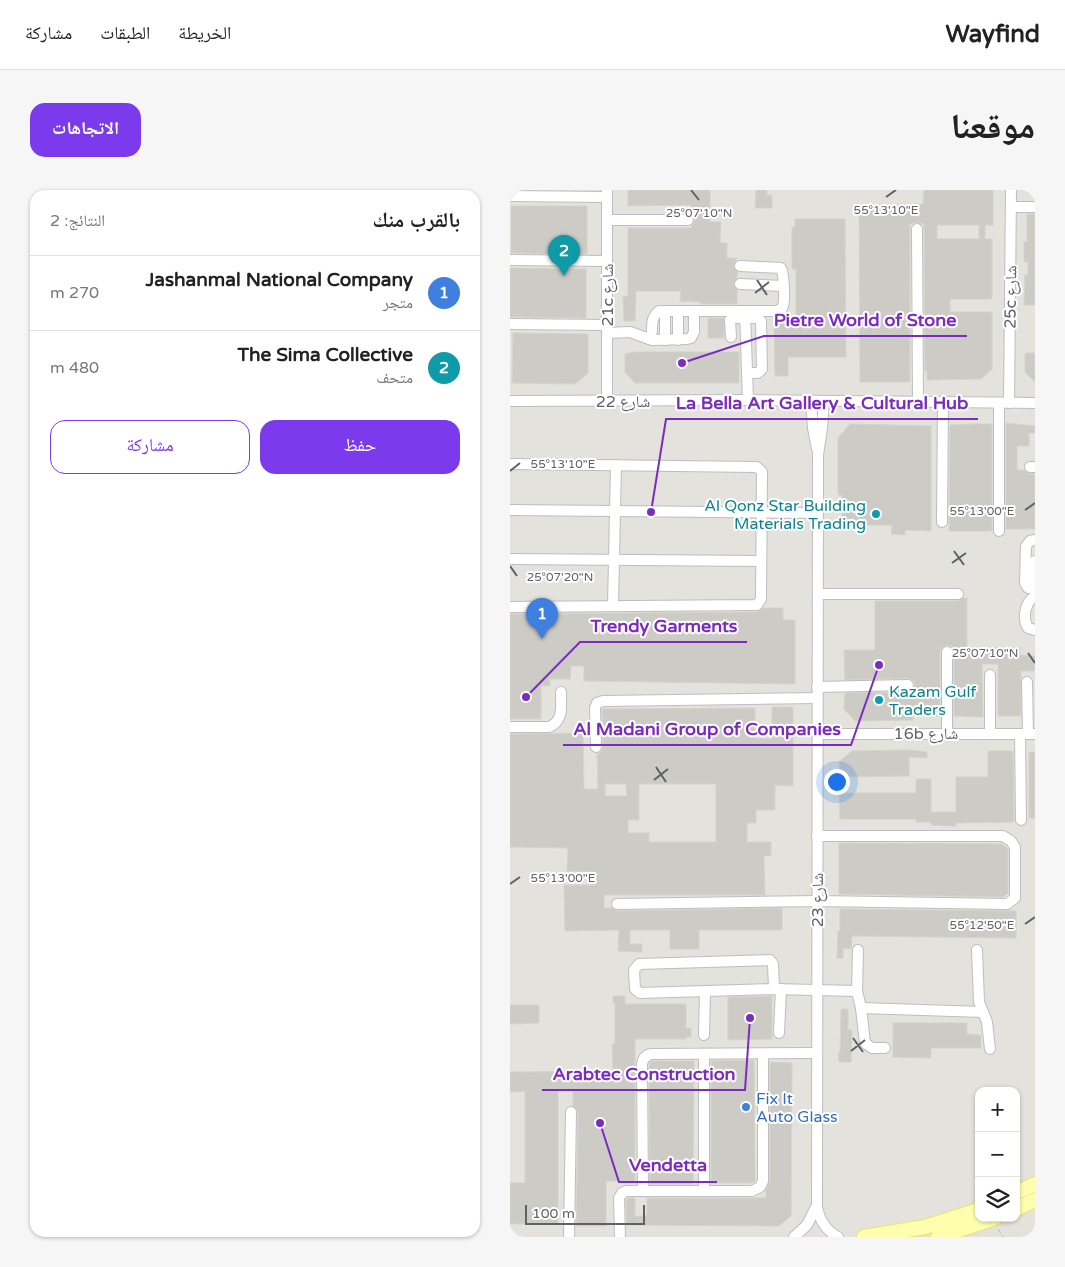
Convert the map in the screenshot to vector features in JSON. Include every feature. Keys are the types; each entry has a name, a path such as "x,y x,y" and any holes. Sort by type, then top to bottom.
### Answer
{"main road":[{"path":"1020,1191 1035,1184"},
{"path":"1020,1207 1035,1200"},
{"path":"864,1237 925,1227 975,1211"},
{"path":"938,1237 983,1222"}],"street":[{"name":"25c شارع","path":"999,531 1011,190"},
{"path":"510,196 607,193"},
{"name":"21c شارع","path":"607,193 607,401"},
{"path":"1011,207 1035,207"},
{"path":"607,220 688,220"},
{"path":"917,229 918,402"},
{"path":"510,260 607,261"},
{"path":"649,339 652,336 653,317 657,312 694,311 745,314 781,309 783,305 783,272 779,266 740,266"},
{"path":"740,284 783,286"},
{"path":"665,311 665,340"},
{"path":"678,311 678,340"},
{"path":"510,324 607,329 630,332 649,339 678,340 690,339 693,336 694,311"},
{"path":"745,314 748,400"},
{"path":"747,373 758,372 762,369 762,328 761,321 759,318 745,314 730,320 731,334 745,329 762,328"},
{"name":"شارع 22","path":"510,401 748,400 1035,403"},
{"name":"شارع 23","path":"811,401 818,455"},
{"name":"شارع 23","path":"824,401 818,455 817,1206 824,1226 838,1237"},
{"path":"942,522 943,402"},
{"path":"510,464 757,467 762,472 761,599 757,605 510,607"},
{"path":"613,606 616,465"},
{"path":"510,510 818,513"},
{"path":"1033,596 1025,583 1026,546 1035,540"},
{"path":"510,559 762,561"},
{"path":"1035,561 1033,596 1026,626 1035,630"},
{"path":"818,594 958,594"},
{"path":"947,652 947,733"},
{"path":"990,675 990,734"},
{"path":"1021,820 1028,734 1027,682"},
{"path":"817,687 908,685"},
{"path":"510,727 549,727 553,725 561,715 561,692"},
{"path":"596,747 595,708 600,701 817,698"},
{"name":"16b شارع","path":"817,734 1028,734"},
{"path":"617,904 817,901 1007,904 1013,900 1016,893 1016,852 1013,843 1003,836 817,836"},
{"path":"858,950 857,991 865,1043 872,1048 885,1048"},
{"path":"977,950 979,1002 988,1022 990,1048"},
{"path":"779,1033 777,989 773,964 770,960 639,964 634,970 635,989 638,993 777,989 857,991"},
{"path":"704,991 704,1035"},
{"path":"861,1008 983,1012"},
{"path":"704,1054 704,1191"},
{"path":"620,1237 620,1196 626,1191 752,1191 758,1189 762,1184 763,1054"},
{"path":"643,1191 643,1059 647,1055 816,1054"},
{"path":"569,1237 571,1112"},
{"path":"794,1237 807,1225 817,1206"}],"shaded area":[{"path":"510,190 1035,190 1035,1237 510,1237"}],"building":[{"path":"628,190 710,190 710,222 721,222 720,243 727,243 727,258 737,258 733,266 737,272 737,278 733,284 737,290 737,304 701,304 701,302 680,301 681,291 636,291 635,321 624,321 623,296 628,296 628,228 691,228 695,220 691,214 691,205 628,206"},
{"path":"756,190 767,190 767,195 772,195 772,208 755,208"},
{"path":"924,190 993,190 993,225 985,225 985,239 992,239 992,299 950,299 950,311 952,312 992,312 992,369 981,379 927,380 927,371 925,371 924,224 916,222 910,224 910,382 860,382 859,205 923,204","holes":["937,225 979,225 979,239 937,239"]},
{"path":"511,206 587,206 587,254 511,253"},
{"path":"1027,214 1035,214 1035,305 1024,305 1025,275 1028,275 1028,262 1024,262 1024,242 1027,242"},
{"path":"795,219 845,219 846,357 788,357 788,376 775,376 774,318 796,316 796,269 792,269 792,227 795,227"},
{"path":"510,268 586,269 586,318 510,317"},
{"path":"708,318 724,318 724,338 708,338"},
{"path":"513,333 588,334 588,373 575,384 512,383"},
{"path":"634,352 739,352 739,383 635,383 625,372 625,354"},
{"path":"1025,353 1035,353 1035,382 1025,372"},
{"path":"1006,423 1035,426 1035,433 1029,433 1029,446 1017,446 1017,470 1024,470 1027,473 1035,474 1035,529 1006,529"},
{"path":"850,424 931,426 931,531 905,530 905,535 891,534 892,525 842,525 842,495 838,495 838,438"},
{"path":"992,424 992,531 949,531 950,425"},
{"path":"967,598 967,647 1020,648 1020,655 1035,656 1035,671 1021,671 1021,716 998,716 998,664 982,664 983,717 954,716 954,652 951,646 947,645 941,648 940,652 940,716 913,716 913,720 855,721 844,709 845,693 908,692 912,691 915,685 914,681 908,678 845,680 844,650 875,650 875,601 958,601"},
{"path":"764,608 783,608 783,620 795,620 795,684 584,681 584,666 571,666 570,679 550,679 550,686 541,686 541,719 510,719 510,614 757,612"},
{"path":"772,707 793,707 793,786 775,785 775,810 756,810 756,823 747,823 747,842 771,842 771,856 764,856 765,895 604,895 604,908 612,908 617,911 782,908 782,930 699,930 699,949 670,949 670,930 630,930 630,944 642,944 642,952 618,951 619,930 565,931 564,885 595,885 596,872 567,871 568,848 510,847 510,734 583,733 584,789 598,789 597,754 602,751 603,747 602,709 755,708 755,738 772,739","holes":["605,784 626,784 627,796 605,796","639,784 716,784 716,842 649,842 649,833 628,833 628,820 639,820"]},
{"path":"909,750 927,752 927,758 909,757 909,776 840,777 839,762 852,751"},
{"path":"988,751 1013,751 1014,822 956,823 956,826 931,825 931,822 916,822 916,819 840,819 839,793 916,793 916,779 931,779 931,812 956,812 956,777 988,777"},
{"path":"1029,752 1035,752 1035,818 1029,818"},
{"path":"839,843 1002,844 1008,849 1008,893 1003,897 839,894"},
{"path":"840,909 1016,911 1016,938 852,936 851,949 843,948 843,958 837,958"},
{"path":"613,996 625,996 625,1004 686,1004 686,1028 691,1028 691,1037 686,1037 686,1039 635,1039 635,1181 606,1181 606,1226 576,1226 578,1112 573,1106 573,1091 558,1091 558,1224 510,1224 510,1183 525,1183 525,1091 510,1092 510,1072 613,1071 612,1044 615,1044 615,1003 613,1003"},
{"path":"772,996 772,1039 728,1040 728,997"},
{"path":"510,1005 539,1005 539,1023 510,1024"},
{"path":"841,1009 848,1009 848,1030 852,1030 851,1062 839,1062"},
{"path":"893,1023 967,1023 967,1034 981,1035 981,1048 931,1048 931,1058 893,1057"},
{"path":"754,1060 755,1181 752,1183 711,1183 711,1061"},
{"path":"651,1061 694,1061 693,1184 650,1184 649,1065"},
{"path":"770,1062 792,1063 791,1216 779,1226 627,1225 626,1200 628,1198 635,1198 635,1216 647,1216 647,1198 766,1198 766,1190 770,1181"}],"place":[{"name":"The Sima Collective","path":"564,276"},
{"name":"Pietre World of Stone","path":"682,363"},
{"name":"La Bella Art Gallery & Cultural Hub","path":"651,512"},
{"name":"Al Qonz Star Building Materials Trading","path":"876,514"},
{"name":"Jashanmal National Company","path":"542,639"},
{"name":"Al Madani Group of Companies","path":"879,665"},
{"name":"Trendy Garments","path":"526,697"},
{"name":"Kazam Gulf Traders","path":"879,700"},
{"name":"Arabtec Construction","path":"750,1018"},
{"name":"Fix It Auto Glass","path":"746,1107"},
{"name":"Vendetta","path":"600,1123"}]}
